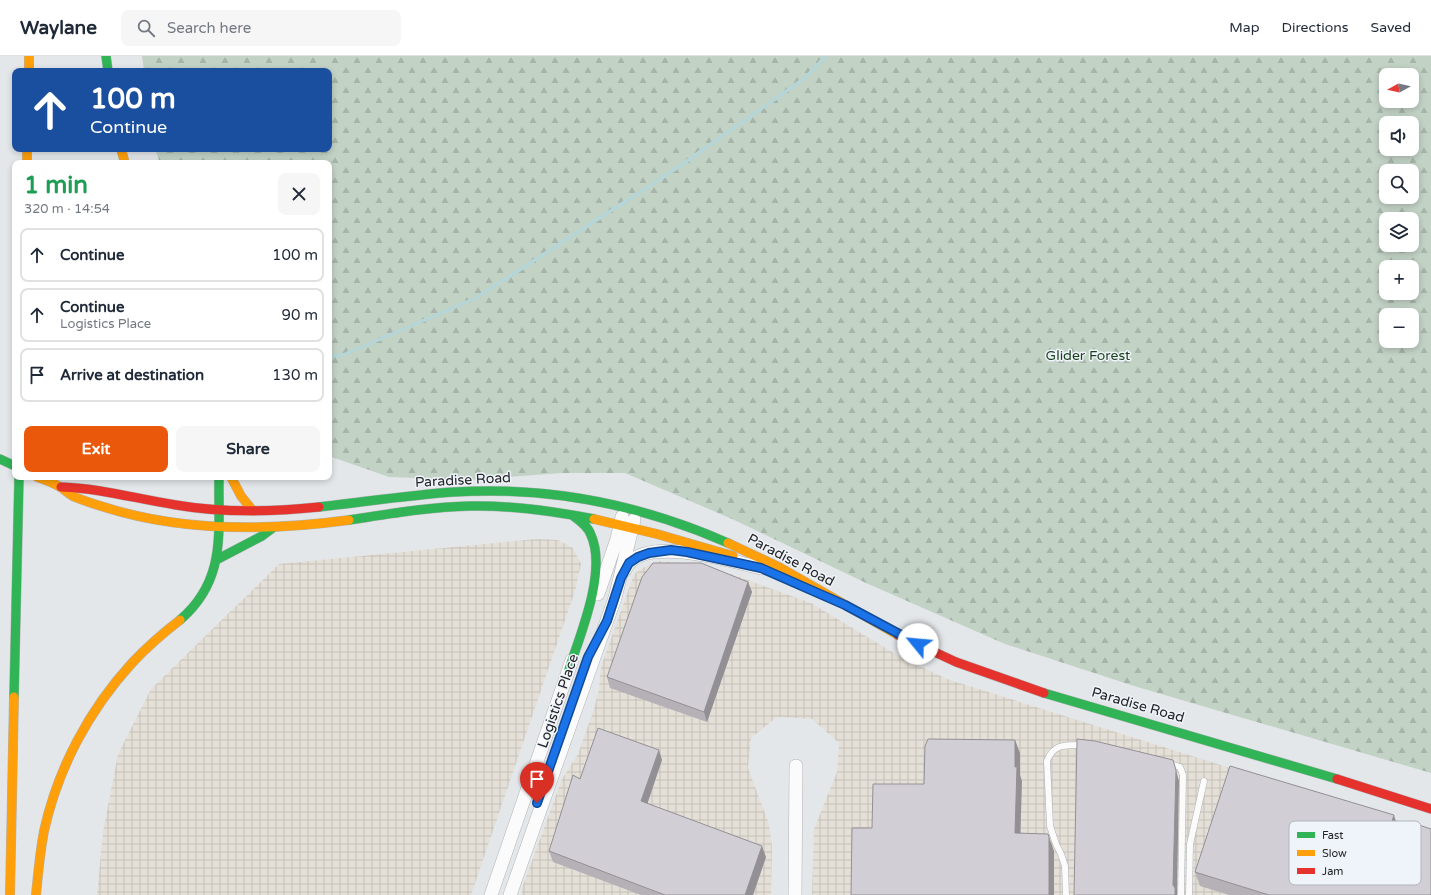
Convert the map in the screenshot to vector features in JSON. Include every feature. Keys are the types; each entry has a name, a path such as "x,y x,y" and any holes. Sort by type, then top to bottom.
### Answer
{"main road":[{"path":"29,56 29,68"},
{"path":"106,56 108,68"},
{"path":"0,459 12,465"},
{"path":"10,895 20,480"},
{"name":"Paradise Road","path":"44,480 61,487 75,497 135,516 219,526 274,527 350,521 393,513 444,507 522,508 572,515 626,526 723,553 845,605"},
{"path":"36,895 40,852 48,816 64,768 76,744 104,698 119,678 158,638 191,610 206,590 212,577 216,560 219,526 218,510 220,480"},
{"path":"233,480 241,496 253,511"},
{"name":"Paradise Road","path":"61,487 79,487 102,490 165,504 218,510 253,511 299,509 430,494 501,490 556,494 630,509 669,519 726,542 779,567 845,605 918,644 956,662 1055,696 1320,774 1431,809"},
{"path":"569,669 594,587 596,571 596,545 584,524 572,515"},
{"path":"216,560 262,536 274,527"}],"street":[{"name":"Logistics Place","path":"510,895 621,578 626,526 630,509"},
{"name":"Logistics Place","path":"491,895 569,669 626,526"},
{"path":"621,578 629,563 638,557 649,553 671,550 761,568"},
{"path":"795,895 796,766"}],"lane":[{"name":"Logistics Place","path":"504,895 588,657 607,621"},
{"path":"1066,895 1064,866 1050,826 1047,761 1050,754 1060,746 1089,745"},
{"path":"1158,761 1180,767 1183,775 1181,895"},
{"path":"1189,895 1190,844 1204,781"}],"shaded area":[{"path":"537,539 558,540 573,548 581,564 575,591 471,895 97,895 103,832 118,754 151,689 279,564"},
{"path":"659,561 690,564 734,575 811,603 897,655 947,679 1399,821 1289,821 1289,885 1421,885 1421,828 1431,831 1431,895 812,895 814,829 837,772 839,743 812,719 777,717 751,738 748,768 769,824 772,847 771,895 522,895 522,888 562,779 578,754 594,709 599,689 601,667 634,574 646,566"}],"green space":[{"name":"Glider Forest","path":"142,56 1431,56 1431,773 1134,686 1005,644 866,583 732,519 625,473 562,473 469,480 389,477 332,457 332,160 159,160 156,152 332,152 332,68 144,68"}],"building":[{"path":"653,563 701,563 748,582 704,712 607,677 642,577"},
{"path":"598,728 659,750 641,801 762,846 745,895 665,895 549,851 573,775 580,779"},
{"path":"928,739 1015,740 1015,767 1017,767 1015,833 1048,834 1049,895 851,895 852,828 872,828 873,784 924,784 925,746"},
{"path":"1077,739 1095,741 1173,760 1176,770 1173,885 1175,888 1175,895 1074,895"},
{"path":"1230,766 1394,815 1392,821 1289,821 1289,885 1421,885 1421,826 1431,829 1431,895 1269,895 1195,872"}],"waterway":[{"path":"332,356 343,355 476,298 674,170 805,78 826,56"}],"traffic: fast":[{"path":"106,56 108,68"},
{"path":"0,459 12,465"},
{"path":"14,697 19,480"},
{"path":"180,620 195,605 206,589 213,572 219,536 219,480"},
{"path":"319,507 454,492 490,491 560,495 594,501 662,518 728,543"},
{"path":"349,520 424,509 470,506 501,506 532,509 594,519"},
{"path":"569,669 590,602 596,566 595,550 590,532 572,515"},
{"path":"216,560 262,536 274,527"},
{"path":"1044,693 1337,779"}],"traffic: slow":[{"path":"29,56 29,68"},
{"path":"27,152 27,160"},
{"path":"122,152 124,160"},
{"path":"47,480 73,496 104,507 134,515 194,525 225,527 288,526 349,520"},
{"path":"233,480 241,496 253,511"},
{"path":"594,519 657,534 733,556"},
{"path":"728,543 779,567 898,635"},
{"path":"36,895 44,831 50,808 77,741 89,720 116,681 143,651 180,620"},
{"path":"10,895 14,697"}],"traffic: jam":[{"path":"61,487 90,489 194,508 265,511 319,507"},
{"path":"898,635 956,662 1044,693"},
{"path":"1337,779 1431,809"}],"route":[{"path":"537,803 588,657 607,621 621,578 629,563 638,557 649,553 671,550 761,568 845,605 918,644"}]}
